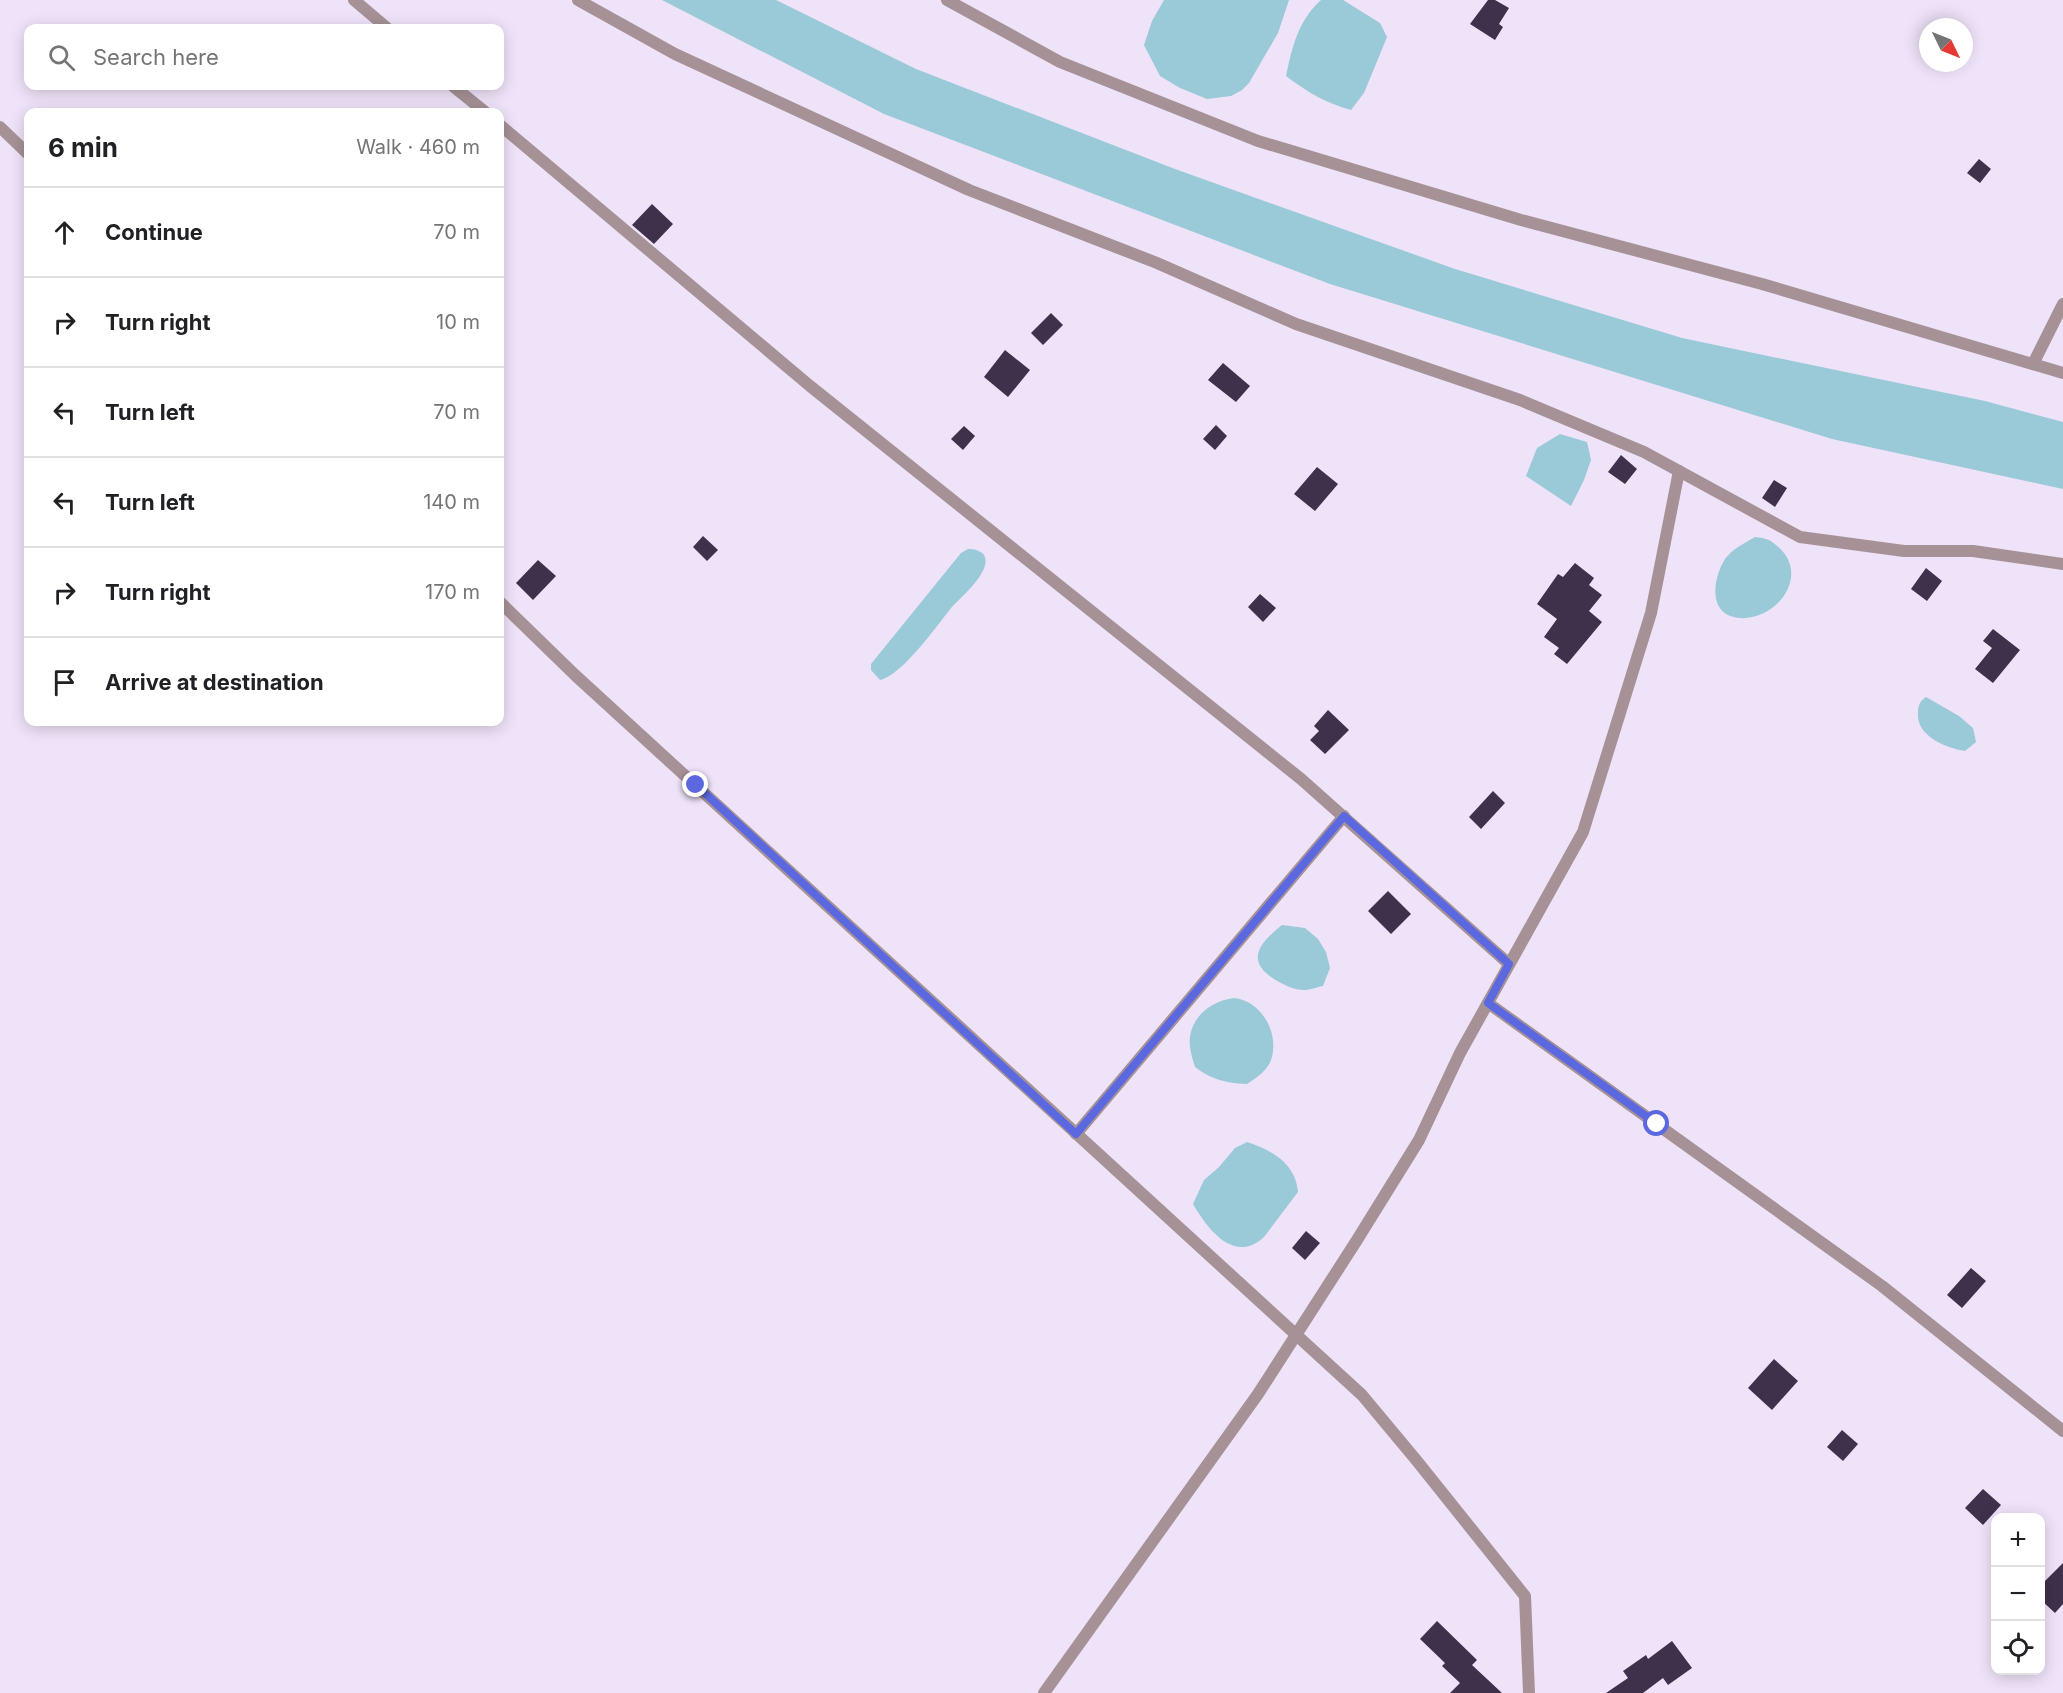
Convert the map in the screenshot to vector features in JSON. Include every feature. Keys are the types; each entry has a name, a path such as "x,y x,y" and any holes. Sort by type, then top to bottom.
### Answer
{"street":[{"path":"354,0 382,24"},
{"path":"578,0 675,54 969,190 1157,263 1296,324 1520,400 1644,452 1800,537 1904,551 1972,551 2063,564"},
{"path":"947,0 1060,62 1258,141 1521,220 1762,284 2063,373"},
{"path":"458,90 480,108"},
{"path":"0,127 24,150"},
{"path":"504,128 810,386 1301,778 1509,964"},
{"path":"2034,364 2063,304"},
{"path":"1044,1693 1258,1394 1419,1140 1460,1053 1584,832 1651,613 1679,471"},
{"path":"504,606 575,675 1362,1395 1418,1461 1525,1596 1529,1693"},
{"path":"1076,1134 1344,816"},
{"path":"1488,1003 1882,1286 2063,1431"}],"water":[{"path":"662,0 776,0 916,69 1175,169 1455,269 1682,338 1985,401 2063,422 2063,489 1832,439 1330,284 884,114"},
{"path":"1164,0 1289,0 1278,33 1249,83 1231,96 1207,99 1180,88 1160,76 1144,45 1152,21"},
{"path":"1321,0 1343,0 1380,23 1387,37 1364,93 1351,110 1317,96 1286,76 1301,26"},
{"path":"1560,434 1587,442 1591,460 1571,506 1526,476 1537,448"},
{"path":"1755,537 1771,541 1786,556 1791,569 1790,581 1786,593 1766,612 1753,617 1739,618 1729,615 1717,603 1716,585 1721,567 1728,555"},
{"path":"968,549 977,550 984,555 986,561 980,576 908,660 898,670 880,680 871,670 871,664 961,553"},
{"path":"1926,697 1959,716 1973,728 1976,742 1965,751 1941,744 1927,734 1919,721 1918,713 1920,703"},
{"path":"1282,925 1305,928 1318,939 1326,952 1330,968 1323,986 1307,990 1293,988 1274,979 1260,965 1258,958 1262,945"},
{"path":"1234,998 1244,1000 1260,1012 1271,1030 1273,1040 1271,1060 1267,1068 1247,1084 1232,1083 1207,1075 1195,1067 1190,1047 1192,1028 1196,1020 1216,1003"},
{"path":"1247,1142 1274,1154 1288,1166 1298,1192 1264,1237 1253,1245 1242,1247 1222,1240 1193,1204 1204,1180 1235,1148"}],"building":[{"path":"1488,0 1495,0 1509,8 1499,24 1503,27 1495,40 1470,24"},
{"path":"1979,159 1991,169 1980,183 1967,173"},
{"path":"652,204 673,224 654,244 632,225"},
{"path":"1051,313 1063,325 1043,345 1031,333"},
{"path":"1005,350 1030,370 1008,397 984,377"},
{"path":"1223,363 1250,386 1236,402 1208,380"},
{"path":"1216,425 1227,436 1215,450 1203,439"},
{"path":"964,426 975,436 963,450 951,439"},
{"path":"1621,455 1637,469 1625,484 1608,472"},
{"path":"1317,467 1338,484 1315,511 1294,494"},
{"path":"1774,480 1787,488 1775,507 1762,498"},
{"path":"703,536 718,550 707,561 693,547"},
{"path":"538,560 556,576 533,600 516,583"},
{"path":"1575,563 1594,578 1589,585 1602,595 1589,611 1602,622 1567,664 1554,654 1559,648 1544,637 1557,619 1537,604 1558,574 1563,577"},
{"path":"1926,568 1942,581 1927,601 1911,589"},
{"path":"1260,594 1276,608 1263,622 1248,607"},
{"path":"1993,629 2020,650 1993,683 1975,669 1992,648 1983,641"},
{"path":"1328,710 1349,730 1325,754 1310,740 1319,731 1314,726"},
{"path":"1493,791 1505,803 1481,829 1469,817"},
{"path":"1388,891 1411,914 1391,934 1368,911"},
{"path":"1306,1231 1320,1243 1305,1260 1292,1248"},
{"path":"1971,1268 1986,1281 1962,1308 1947,1295"},
{"path":"1774,1359 1798,1381 1772,1410 1748,1388"},
{"path":"1842,1430 1858,1444 1843,1461 1827,1447"},
{"path":"1983,1489 2001,1505 1991,1513 1983,1525 1965,1508"},
{"path":"2063,1563 2063,1604 2055,1613 2045,1604 2045,1581"},
{"path":"1437,1621 1477,1660 1472,1665 1502,1693 1450,1693 1460,1683 1442,1666 1445,1663 1420,1639"},
{"path":"1672,1641 1692,1668 1668,1685 1663,1678 1643,1693 1606,1693 1628,1678 1623,1671 1646,1655 1648,1659"}],"route":[{"path":"696,785 1076,1134 1344,816 1509,964 1488,1003 1657,1124"}]}
